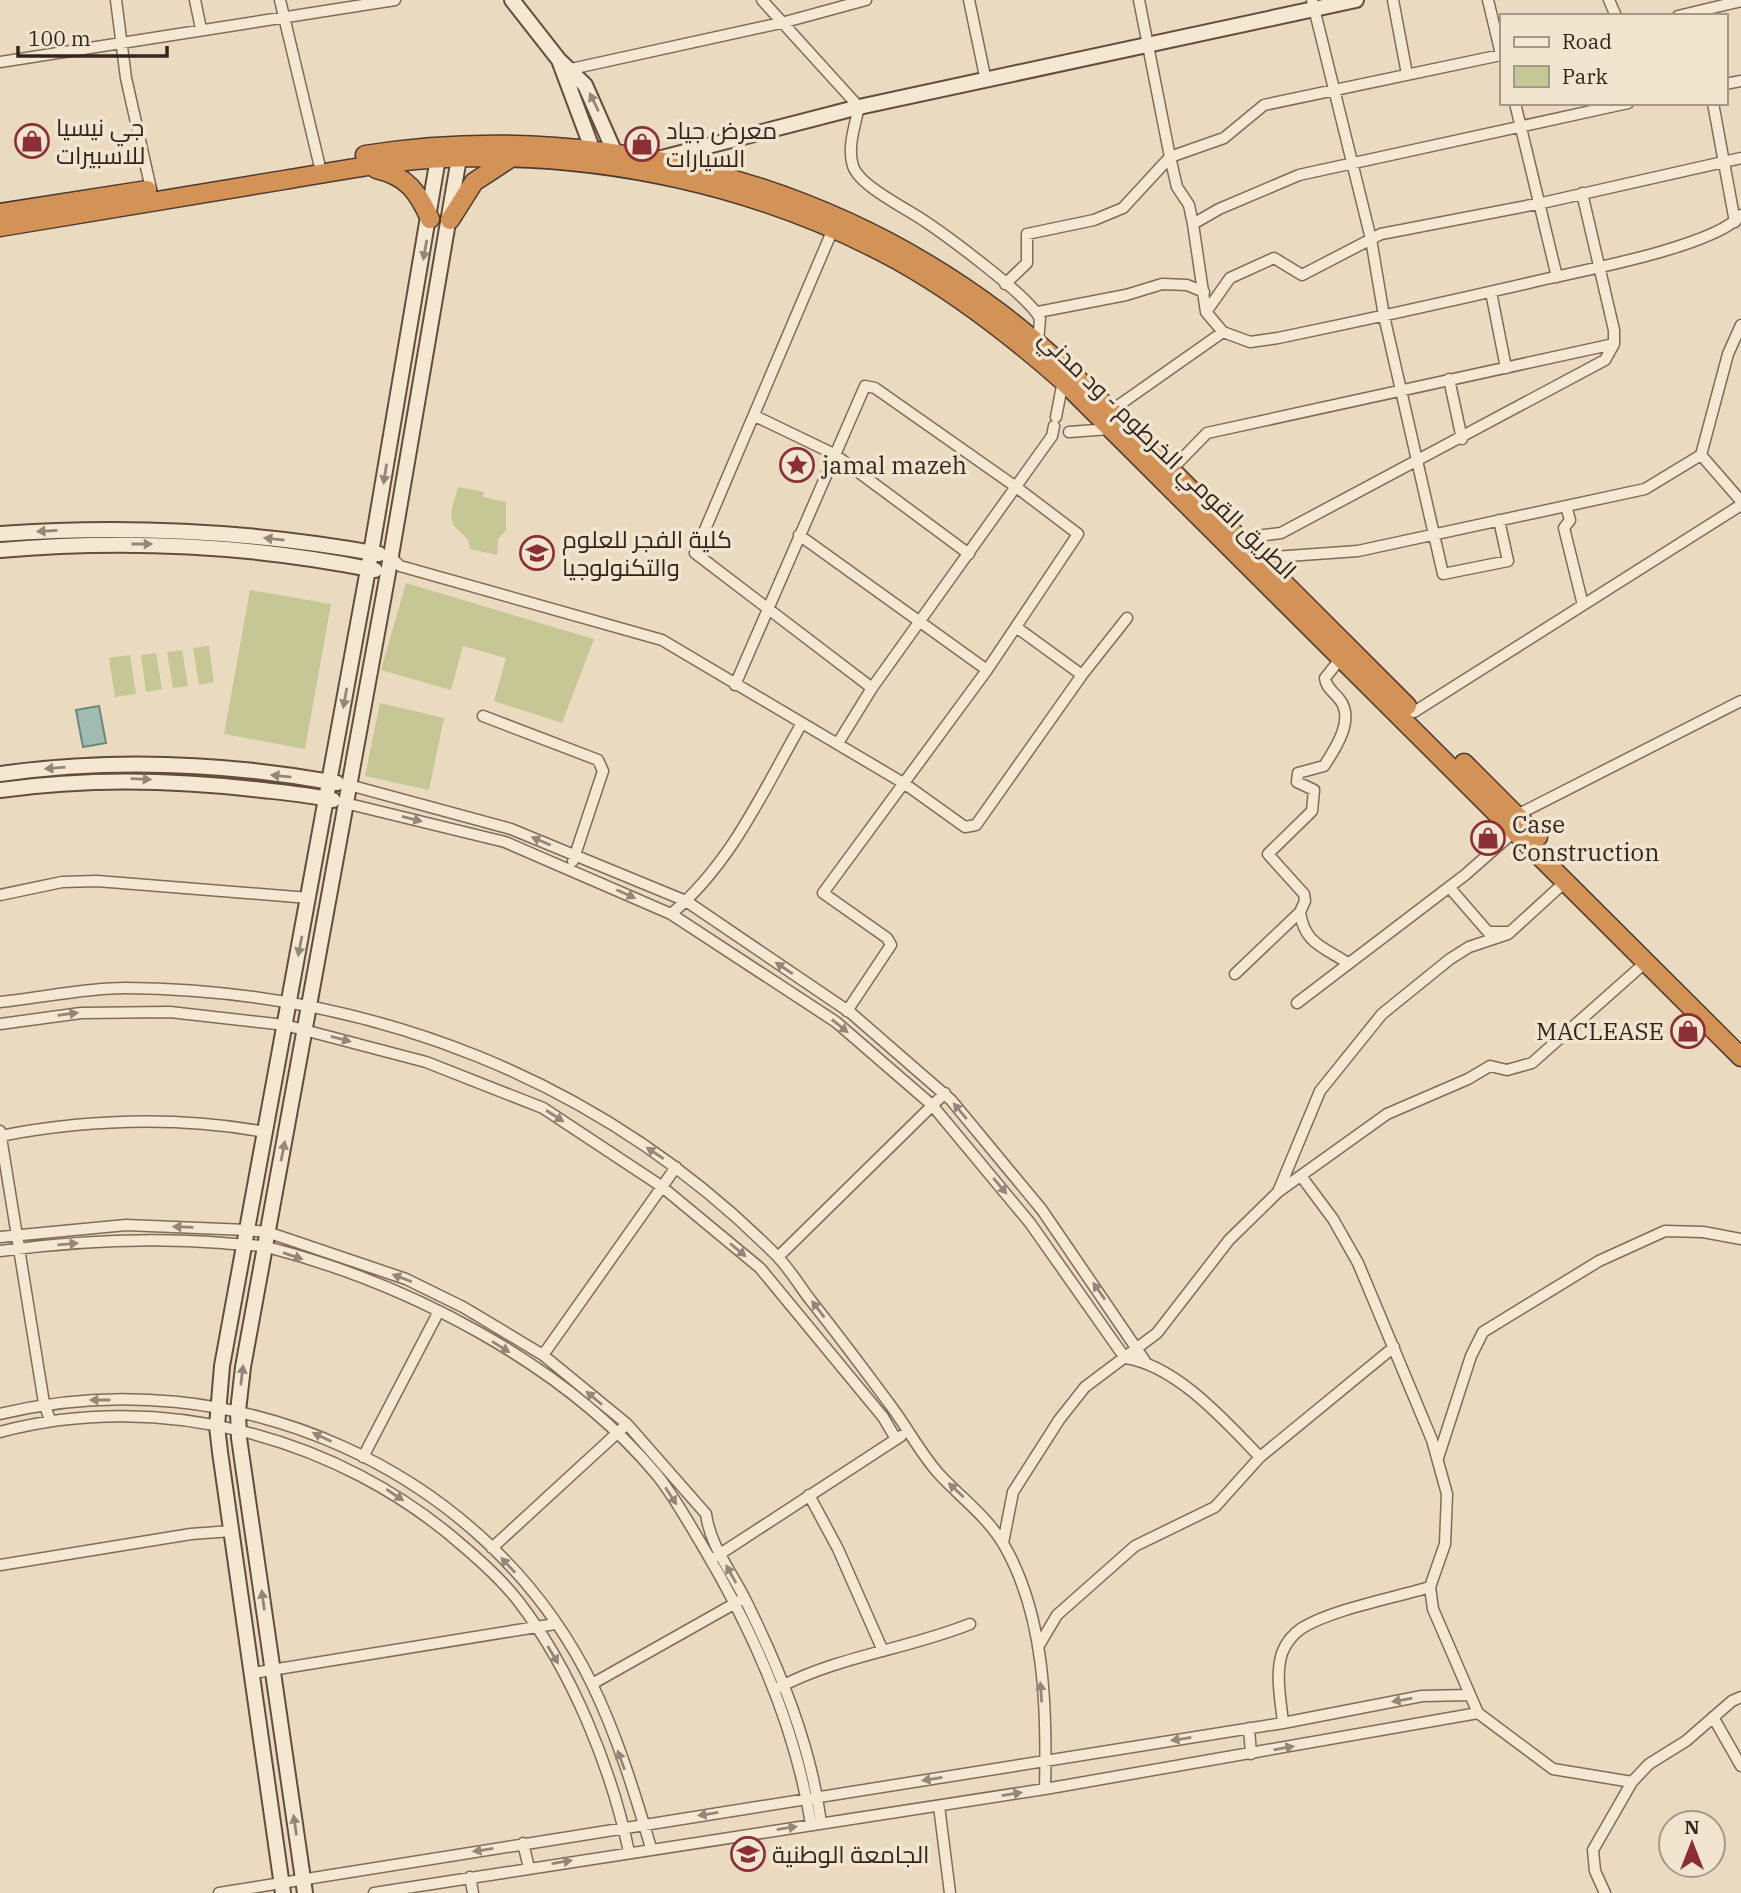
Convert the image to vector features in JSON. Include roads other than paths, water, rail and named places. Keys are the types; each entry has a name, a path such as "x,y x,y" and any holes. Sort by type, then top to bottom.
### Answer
{"highway":[{"name":"الطريق القومي الخرطوم - ود مدني","path":"0,213 446,145 519,145 615,153 654,160 745,182 839,218 905,251 959,284 1038,342 1341,658 1741,1040"},
{"name":"الطريق القومي الخرطوم - ود مدني","path":"0,227 366,167 438,158 511,158 563,160 655,173 741,195 834,229 898,261 954,295 1171,470 1414,712 1516,823 1565,882 1741,1057"},
{"path":"450,220 474,182 511,158"},
{"path":"366,167 390,172 410,184 422,200 430,219"}],"street":[{"path":"116,0 126,78 151,189"},
{"path":"195,0 201,29"},
{"path":"280,0 319,163"},
{"path":"0,62 395,0"},
{"path":"514,0 590,93 615,153"},
{"path":"762,0 785,22 859,107"},
{"path":"565,64 785,22 866,0"},
{"path":"969,0 986,81"},
{"path":"1139,0 1177,187 1189,205 1206,312 1223,332 1250,342 1384,316 1601,268 1639,258 1738,219 1713,105"},
{"path":"654,160 859,107 1149,46 1314,4 1356,0"},
{"path":"1392,0 1407,74"},
{"path":"1488,0 1500,51"},
{"path":"1686,14 1741,1"},
{"path":"1314,4 1371,239 1384,316 1443,574 1508,561 1499,520"},
{"path":"1005,284 1027,263 1027,234 1094,220 1123,208 1170,157 1224,138 1264,105 1500,55"},
{"path":"565,64 593,151"},
{"path":"1516,105 1542,203 1558,277"},
{"path":"1193,224 1282,181 1353,162 1620,105"},
{"path":"859,107 850,154 853,169 874,189 949,239 1038,312 1041,324 1038,342"},
{"path":"282,1888 217,1426 218,1406 244,1245 372,553 430,219 438,158"},
{"path":"304,1886 238,1410 266,1239 345,803 374,646 393,565 459,158"},
{"path":"1206,312 1230,278 1274,258 1301,275 1381,234 1542,203 1741,158"},
{"path":"1240,538 1282,533 1462,439 1605,360 1614,344 1614,330 1582,193"},
{"path":"834,229 695,553 872,688"},
{"path":"1038,312 1126,295 1161,284 1187,285 1204,292"},
{"path":"1491,292 1506,368"},
{"path":"1260,558 1358,551 1645,489 1701,455 1728,354 1741,325"},
{"path":"1059,429 1112,420 1223,332"},
{"path":"1171,470 1207,433 1614,344"},
{"path":"1449,379 1462,439"},
{"path":"838,743 918,622 1059,429 1063,381"},
{"path":"735,685 865,386 875,388 1016,486 1078,534 987,670 823,893 887,938 891,945 847,1011"},
{"path":"755,416 834,454 969,554"},
{"path":"1414,712 1741,503 1701,455"},
{"path":"1566,506 1570,520 1564,528 1583,606"},
{"path":"0,534 150,529 321,553 368,569 393,565"},
{"path":"799,535 987,670"},
{"path":"0,550 161,544 321,553 372,553 393,565 662,640 905,784 965,827 976,825 1082,675 1127,618"},
{"path":"1016,627 1082,675"},
{"path":"355,643 374,646"},
{"path":"1235,974 1300,912 1305,901 1304,894 1268,854 1311,811 1314,790 1297,782 1298,773 1324,766 1338,744 1345,712 1343,704 1326,686 1325,678 1341,658"},
{"path":"1297,1003 1449,887 1516,823 1741,701"},
{"path":"483,716 601,763 603,771 569,869"},
{"path":"671,914 716,869 742,831 802,723"},
{"path":"0,774 53,767 148,763 349,785 511,828 686,901 847,1011 945,1094 1042,1210 1146,1361 1199,1398 1260,1457"},
{"path":"0,790 45,784 149,779 327,799 505,842 671,914 836,1022 932,1105 1026,1217 1125,1358 1146,1361"},
{"path":"0,895 62,882 97,881 310,898"},
{"path":"1278,1192 1320,1091 1382,1014 1469,947 1501,939 1565,882"},
{"path":"1449,887 1488,932 1511,931"},
{"path":"1300,912 1303,931 1307,937 1348,963"},
{"path":"1003,1544 1013,1492 1059,1420 1085,1387 1157,1333 1229,1240 1278,1192 1387,1114 1468,1079 1490,1066 1507,1070 1532,1063 1646,962"},
{"path":"0,1002 120,988 233,993 310,1007 421,1035 507,1067 588,1107 676,1167 778,1257 910,1430 938,1473 985,1517 1003,1544 1024,1587 1038,1647 1046,1760 1045,1789"},
{"path":"0,1024 81,1013 170,1012 285,1025 426,1062 543,1108 661,1186 760,1268 883,1417 896,1439"},
{"path":"778,1257 945,1094"},
{"path":"0,1136 62,1125 139,1121 206,1122 265,1132"},
{"path":"0,1131 44,1403 50,1420"},
{"path":"543,1355 676,1167"},
{"path":"1301,1176 1333,1219 1358,1263 1438,1459 1447,1494 1445,1544 1430,1587 1433,1609 1478,1713 1553,1769 1632,1782"},
{"path":"1026,1217 1042,1210"},
{"path":"0,1237 126,1225 247,1230 400,1292 439,1311 571,1393 657,1476 715,1557 740,1601 780,1686 812,1798 816,1824"},
{"path":"1438,1459 1471,1356 1483,1332 1599,1261 1665,1231 1703,1232 1741,1239"},
{"path":"0,1251 114,1240 244,1245 266,1239 406,1279 463,1307 543,1355 627,1424 706,1514 715,1557"},
{"path":"363,1457 439,1311"},
{"path":"1038,1647 1057,1615 1135,1546 1215,1507 1260,1457 1394,1348"},
{"path":"0,1414 44,1403 134,1399 218,1406 312,1432 396,1474 455,1514 492,1548 512,1568 555,1624 592,1684 651,1849"},
{"path":"0,1432 50,1420 176,1420 239,1429 309,1451 386,1489 440,1526 499,1578 537,1628 575,1693 624,1827 629,1852"},
{"path":"492,1548 627,1424"},
{"path":"715,1557 910,1430"},
{"path":"808,1495 843,1559 883,1651"},
{"path":"0,1565 191,1534 232,1531"},
{"path":"1283,1723 1279,1675 1282,1654 1292,1635 1303,1627 1350,1610 1430,1587"},
{"path":"592,1684 740,1601"},
{"path":"253,1673 555,1624"},
{"path":"780,1686 810,1672 905,1644 930,1640 970,1624"},
{"path":"219,1893 304,1886 523,1843 1283,1723 1422,1696 1470,1695"},
{"path":"1605,1893 1595,1871 1593,1850 1632,1782 1649,1764 1686,1741 1741,1697"},
{"path":"374,1893 1045,1789 1478,1713"},
{"path":"1713,1717 1741,1766"},
{"path":"1249,1728 1251,1754"},
{"path":"939,1806 950,1893"},
{"path":"523,1843 529,1868"},
{"path":"470,1877 472,1893"}],"water":[{"path":"99,706 106,743 83,747 76,710"}],"place":[{"name":"جي نيسيا للاسبيرات","path":"32,141"},
{"name":"معرض جياد السيارات","path":"642,144"},
{"name":"jamal mazeh","path":"797,465"},
{"name":"كلية الفجر للعلوم والتكنولوجيا","path":"537,553"},
{"name":"Case Construction","path":"1488,838"},
{"name":"MACLEASE","path":"1688,1031"},
{"name":"الجامعة الوطنية","path":"748,1854"}]}
